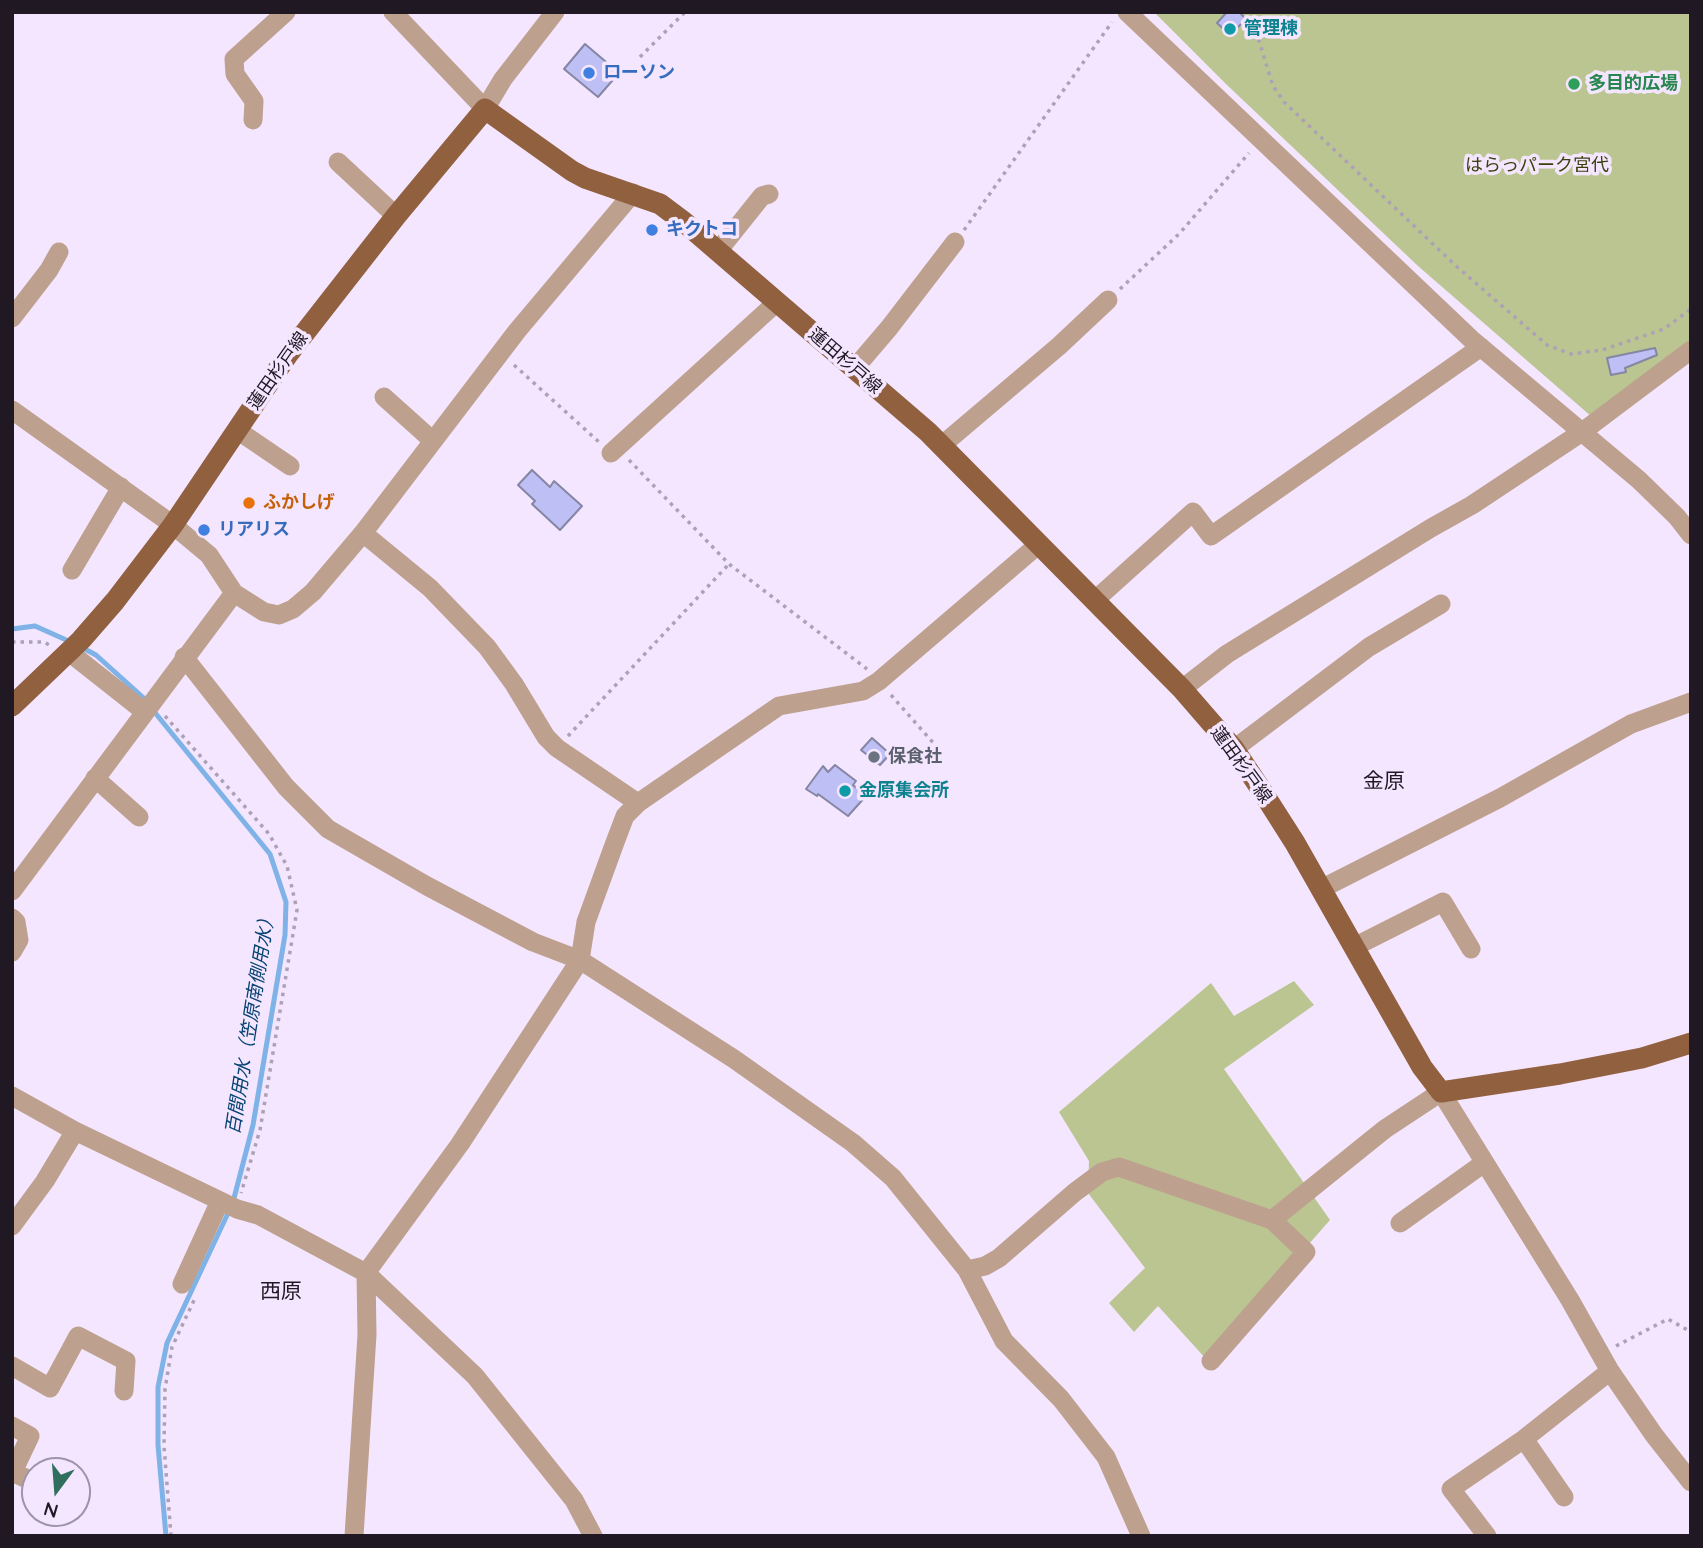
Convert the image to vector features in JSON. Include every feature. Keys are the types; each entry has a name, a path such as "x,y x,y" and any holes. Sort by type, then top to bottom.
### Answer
{"main road":[{"name":"蓮田杉戸線","path":"12,706 116,601 173,524 289,354 396,216 485,109 572,171 660,204 718,251 941,446 1182,689 1234,749 1321,889 1423,1067 1441,1093"},
{"path":"1441,1093 1628,1061 1691,1043"}],"street":[{"path":"253,120 254,101 236,74 234,59 286,12"},
{"path":"393,12 485,109 503,79 555,12"},
{"path":"1127,12 1481,347 1640,480 1691,535"},
{"path":"338,162 396,216"},
{"path":"12,410 173,524 209,555 234,593 264,612 279,615 293,609 313,592 363,533 500,354 633,193"},
{"path":"718,251 762,197 769,194"},
{"path":"854,369 955,242"},
{"path":"12,318 49,270 59,252"},
{"path":"941,446 1059,346 1108,300"},
{"path":"614,450 777,302"},
{"path":"1094,601 1193,512 1211,536 1481,347"},
{"path":"1182,689 1227,654 1472,505 1582,432 1691,350"},
{"path":"384,397 433,441"},
{"path":"237,430 290,466"},
{"path":"72,570 121,488"},
{"path":"363,533 430,588 487,647 514,684 546,737 557,748 638,803"},
{"path":"354,1536 367,1335 366,1273 460,1144 580,960 586,922 625,816 638,803 779,706 848,695 863,691 879,681 1039,544"},
{"path":"12,891 234,593"},
{"path":"1234,749 1369,647 1441,604"},
{"path":"67,653 148,706"},
{"path":"184,657 285,788 328,830 533,942 580,960 734,1059 853,1143 893,1178 967,1270 1004,1341 1061,1399 1106,1457 1141,1536"},
{"path":"1321,889 1500,798 1631,724 1691,702"},
{"path":"95,778 139,817"},
{"path":"1354,947 1443,902 1471,949"},
{"path":"12,918 16,922 19,940 12,952"},
{"path":"1272,1220 1385,1129 1441,1093 1570,1300 1605,1363 1654,1435 1691,1482"},
{"path":"12,1096 75,1131 228,1205 258,1215 366,1273 475,1376 573,1500 593,1536"},
{"path":"12,1226 45,1181 75,1131"},
{"path":"1400,1223 1484,1163"},
{"path":"967,1270 985,1266 999,1258 1075,1192 1102,1172 1119,1167 1272,1220 1306,1252 1211,1361"},
{"path":"192,1284 228,1205"},
{"path":"12,1366 50,1388 78,1336 126,1361 124,1391"},
{"path":"1487,1536 1451,1489 1524,1439 1605,1363"},
{"path":"12,1426 30,1436 12,1472"},
{"path":"1524,1439 1564,1497"}],"path":[{"path":"640,57 685,12"},
{"path":"955,242 1120,12"},
{"path":"1256,31 1273,86 1284,102 1456,266 1547,345 1571,354 1602,350 1664,328 1691,309"},
{"path":"1108,300 1179,234 1261,139"},
{"path":"500,354 614,450 729,564 879,681 936,746"},
{"path":"557,748 729,564"},
{"path":"12,642 44,642 67,653"},
{"path":"148,706 269,834 287,866 297,910 260,1130 228,1205"},
{"path":"171,1536 164,1446 165,1389 172,1348 192,1284"},
{"path":"1605,1363 1665,1319 1670,1319 1691,1332"}],"green space":[{"name":"はらっパーク宮代","path":"1154,12 1691,12 1691,344 1592,417 1418,266"},
{"path":"1294,981 1314,1005 1224,1069 1330,1220 1207,1360 1158,1306 1134,1332 1109,1303 1145,1268 1088,1193 1089,1161 1059,1112 1211,983 1234,1016"}],"building":[{"name":"管理棟","path":"1227,12 1239,12 1246,19 1230,35 1217,23"},
{"path":"585,44 619,73 598,97 564,69"},
{"path":"1655,348 1657,355 1625,368 1626,372 1611,375 1607,358"},
{"path":"532,470 550,487 554,481 582,506 560,530 532,504 535,501 518,485"},
{"name":"保食社","path":"872,738 890,754 880,765 861,750"},
{"name":"金原集会所","path":"835,765 856,781 853,785 866,796 848,816 818,794 817,796 806,789 823,766 828,772"}],"waterway":[{"name":"百間用水（笠原南側用水）","path":"12,629 35,626 73,643"},
{"name":"百間用水（笠原南側用水）","path":"81,647 96,655 147,701"},
{"name":"百間用水（笠原南側用水）","path":"152,709 270,854 286,902 285,935 253,1125 233,1202"},
{"name":"百間用水（笠原南側用水）","path":"166,1536 158,1445 158,1387 167,1343 229,1211"}],"place":[{"name":"管理棟","path":"1230,29"},
{"name":"ローソン","path":"589,73"},
{"name":"多目的広場","path":"1574,84"},
{"name":"キクトコ","path":"652,230"},
{"name":"ふかしげ","path":"249,503"},
{"name":"リアリス","path":"204,530"},
{"name":"保食社","path":"874,757"},
{"name":"金原集会所","path":"845,791"}],"district":[{"name":"金原","path":"1384,782"},
{"name":"西原","path":"281,1292"}]}
